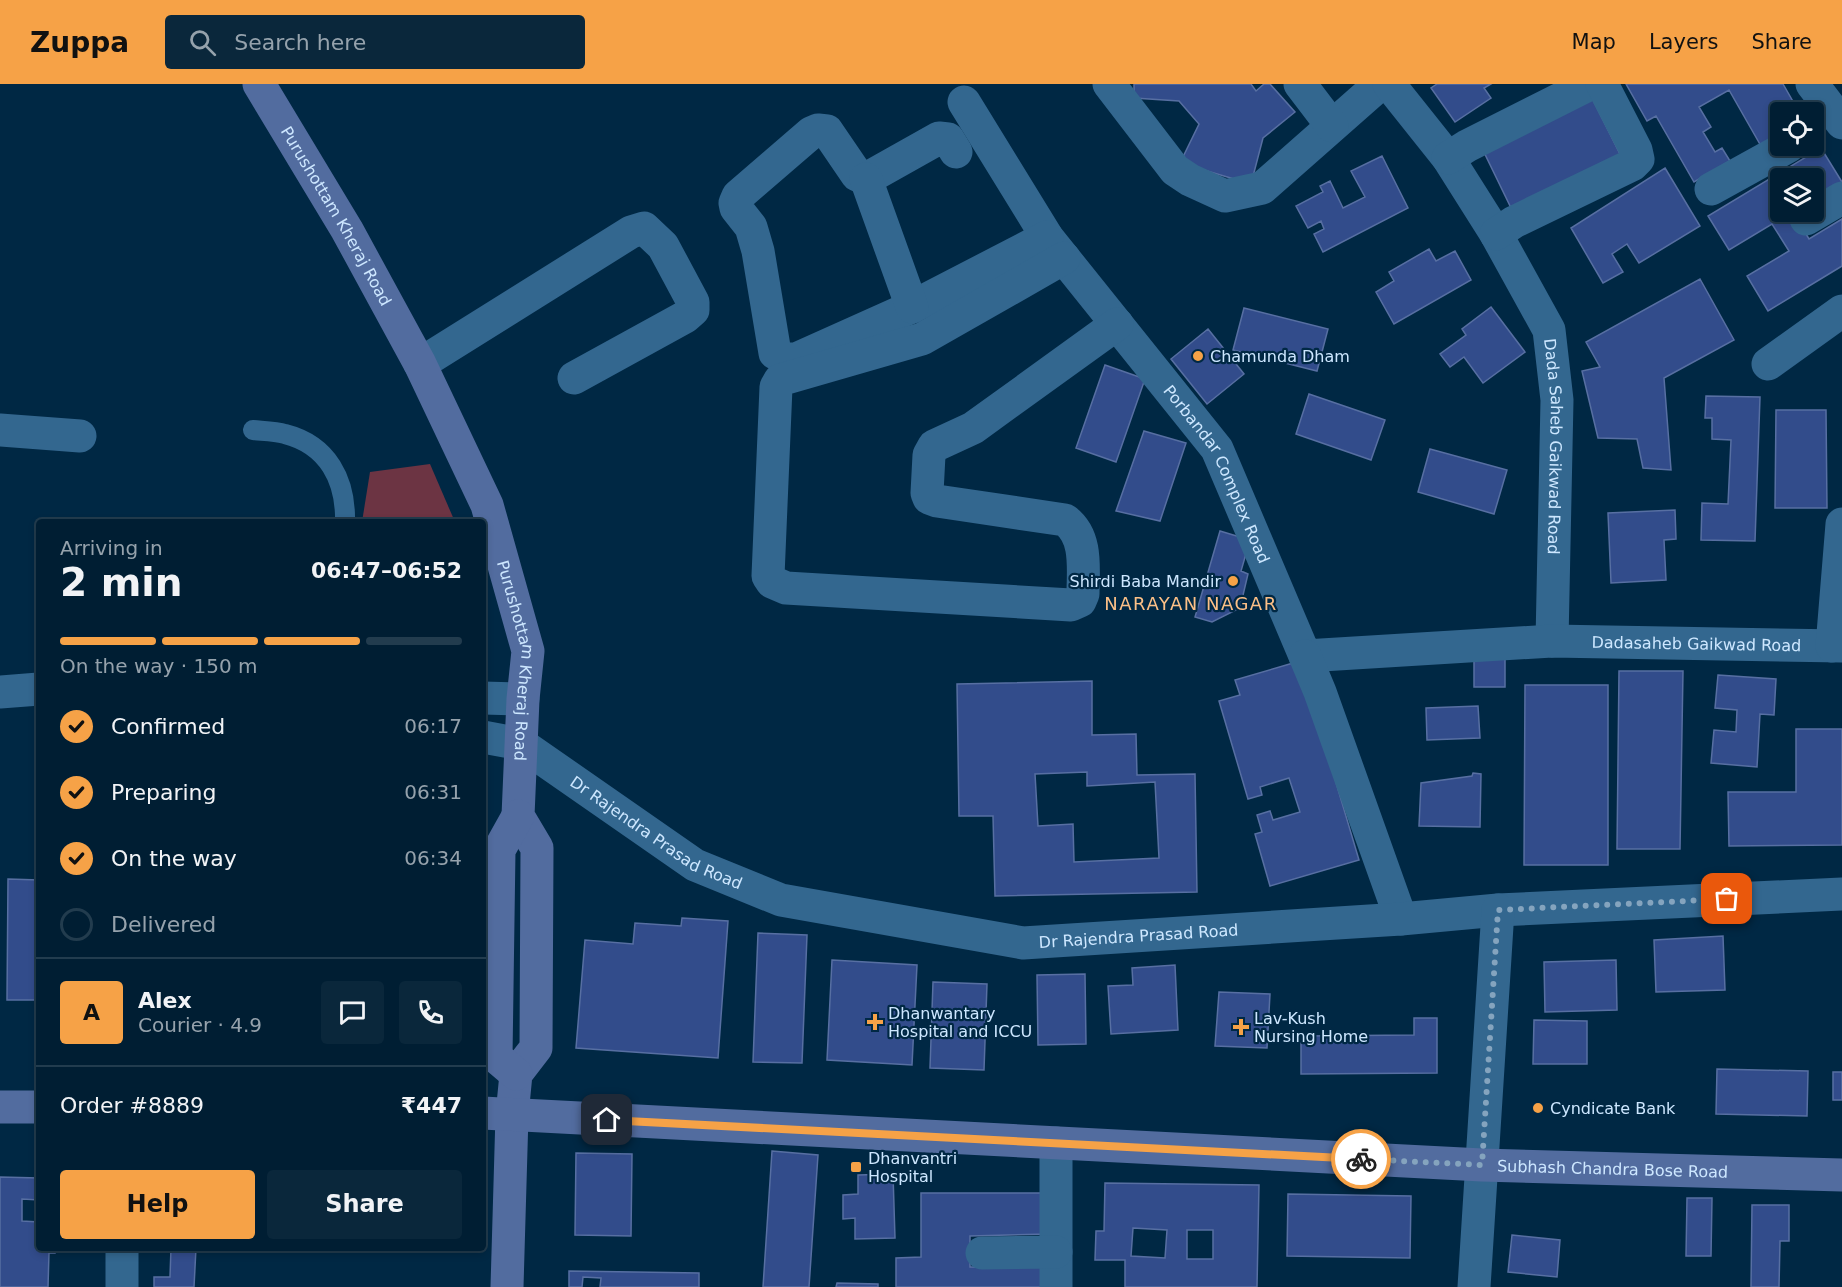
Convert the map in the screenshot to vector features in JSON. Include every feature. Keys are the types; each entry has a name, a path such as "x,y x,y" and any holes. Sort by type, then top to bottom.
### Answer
{"main road":[{"name":"Purushottam Kheraj Road","path":"259,84 347,230 420,364 487,505 528,651 523,699 518,816 499,850 496,1057 516,1074 498,1114"},
{"path":"0,1107 36,1107"},
{"name":"Subhash Chandra Bose Road","path":"498,1114 1482,1165 1842,1175"},
{"path":"498,1114 507,1287"}],"street":[{"path":"1109,84 1175,170 1190,180 1225,196 1262,188 1380,84"},
{"path":"1300,84 1332,126"},
{"name":"Dada Saheb Gaikwad Road","path":"1389,84 1458,152 1505,228 1549,330 1557,400 1552,641"},
{"path":"1458,152 1590,84"},
{"path":"1505,228 1632,165 1638,159 1636,150 1602,84"},
{"path":"1812,84 1831,124"},
{"name":"Porbandar Complex Road","path":"964,102 1056,247 1217,449 1320,692 1401,919"},
{"path":"912,306 866,179 857,175 827,131 811,132 738,196 735,202 736,208 751,227 758,251 775,353 786,359 796,359 912,306 1056,247"},
{"path":"866,179 939,138 948,139 956,152"},
{"path":"1711,189 1771,156"},
{"path":"1824,208 1842,198"},
{"path":"420,364 631,232 644,228 663,246 693,303 693,310 685,317 574,378"},
{"path":"1056,247 922,339 780,380 776,387 768,576 772,582 786,588 1071,605 1080,601 1083,594 1083,550 1071,524 1065,520 929,498 927,493 929,454 934,446 973,428 1117,324"},
{"path":"1768,364 1842,311"},
{"path":"0,430 80,436"},
{"path":"1837,646 1842,524"},
{"path":"1305,656 1552,641"},
{"name":"Dadasaheb Gaikwad Road","path":"1552,641 1837,646"},
{"path":"0,692 36,689"},
{"path":"486,698 523,699"},
{"name":"Dr Rajendra Prasad Road","path":"486,738 521,744 695,865 781,900 1023,943 1401,919 1498,910 1842,894"},
{"path":"1474,1287 1498,910"},
{"path":"1056,1143 1056,1287"},
{"path":"122,1251 122,1287"},
{"path":"982,1253 1056,1252"}],"lane":[{"path":"253,430 285,434 315,446 335,469 345,505 345,519"}],"shaded area":[{"path":"430,464 454,519 362,519 370,472"}],"building":[{"path":"1134,84 1251,84 1256,91 1264,84 1270,84 1295,112 1263,138 1251,184 1180,163 1199,124 1179,101 1134,98"},
{"path":"1437,84 1491,84 1484,88 1491,98 1455,122 1431,88"},
{"path":"1626,84 1783,84 1793,102 1770,102 1770,141 1761,146 1729,90 1699,107 1711,127 1703,132 1715,152 1722,148 1730,161 1694,182 1656,116 1647,121"},
{"path":"1588,90 1621,156 1512,210 1480,144"},
{"path":"1824,153 1842,182 1824,193 1824,168 1788,168 1808,156 1824,156"},
{"path":"1382,156 1408,208 1323,252 1314,234 1324,229 1321,221 1308,228 1296,206 1323,192 1320,186 1330,181 1343,208 1365,197 1351,171"},
{"path":"1665,168 1700,226 1639,263 1627,244 1612,254 1623,272 1603,283 1571,228"},
{"path":"1770,179 1770,222 1799,222 1809,239 1842,219 1842,266 1768,311 1747,276 1789,251 1772,224 1729,250 1708,216"},
{"path":"1429,249 1436,261 1455,251 1471,280 1394,324 1376,292 1394,281 1389,272"},
{"path":"1700,279 1734,340 1664,378 1671,470 1643,468 1637,439 1598,438 1582,371 1600,367 1586,342"},
{"path":"1491,307 1525,352 1483,383 1464,357 1450,367 1440,354 1466,335 1462,329"},
{"path":"1244,308 1328,329 1317,371 1233,350"},
{"path":"1208,329 1244,374 1207,404 1171,359"},
{"path":"1105,365 1145,379 1116,462 1076,448"},
{"path":"1309,394 1385,420 1371,460 1296,434"},
{"path":"1706,396 1760,397 1755,541 1701,540 1702,503 1728,504 1731,440 1712,439 1712,418 1705,418"},
{"path":"1776,410 1826,410 1827,508 1775,508"},
{"path":"1144,431 1186,443 1160,521 1116,511"},
{"path":"1430,449 1507,470 1494,514 1418,492"},
{"path":"1675,510 1676,539 1664,540 1666,580 1611,583 1608,513"},
{"path":"1220,531 1250,540 1241,571 1248,574 1240,608 1212,622 1195,617"},
{"path":"1474,654 1505,654 1505,687 1474,687"},
{"path":"1300,661 1359,860 1270,886 1255,834 1262,832 1257,815 1270,811 1273,820 1300,812 1289,778 1260,787 1262,795 1248,799 1219,701 1240,695 1235,680"},
{"path":"1619,671 1683,671 1680,849 1617,849"},
{"path":"1718,675 1776,679 1774,715 1760,714 1757,767 1711,763 1714,730 1736,732 1737,710 1715,708"},
{"path":"1092,681 1092,735 1136,734 1137,775 1195,774 1197,892 995,896 993,816 959,816 957,684","holes":["1087,772 1087,786 1155,782 1159,858 1074,862 1073,824 1038,826 1035,774"]},
{"path":"1525,685 1608,685 1608,865 1524,865"},
{"path":"1478,706 1480,738 1427,740 1426,708"},
{"path":"1796,729 1842,729 1842,845 1729,846 1728,792 1796,792"},
{"path":"1473,773 1481,774 1480,827 1419,826 1421,783 1472,776"},
{"path":"8,879 36,880 36,1000 7,1000"},
{"path":"682,918 728,921 718,1058 576,1048 585,940 633,944 635,923 681,926"},
{"path":"758,933 807,935 802,1063 753,1062"},
{"path":"1723,936 1725,990 1656,992 1654,940"},
{"path":"832,960 917,965 912,1065 827,1060"},
{"path":"1616,960 1617,1010 1545,1012 1544,962"},
{"path":"1175,965 1178,1030 1111,1034 1108,986 1133,985 1132,968"},
{"path":"1085,974 1086,1044 1038,1045 1037,975"},
{"path":"933,982 987,984 984,1070 930,1068"},
{"path":"1219,992 1270,994 1267,1048 1215,1046"},
{"path":"1414,1018 1437,1018 1437,1073 1301,1074 1301,1036 1414,1035"},
{"path":"1534,1020 1587,1021 1587,1064 1533,1064"},
{"path":"1717,1069 1808,1071 1807,1116 1716,1114"},
{"path":"1833,1072 1842,1072 1842,1100 1833,1100"},
{"path":"772,1151 818,1155 809,1287 763,1287"},
{"path":"576,1153 632,1154 631,1236 575,1235"},
{"path":"893,1174 895,1238 855,1239 855,1218 843,1219 843,1195 858,1194 858,1175"},
{"path":"0,1177 36,1178 36,1200 22,1199 22,1221 36,1222 36,1251 55,1251 55,1253 49,1253 48,1287 0,1287"},
{"path":"1105,1183 1259,1185 1257,1287 1125,1287 1125,1260 1095,1260 1096,1231 1104,1231","holes":["1133,1228 1167,1230 1165,1258 1131,1256","1187,1230 1213,1230 1213,1259 1187,1259"]},
{"path":"921,1193 1047,1193 1048,1234 970,1236 970,1267 1052,1267 1052,1287 896,1287 896,1258 921,1257"},
{"path":"1288,1194 1411,1196 1410,1258 1287,1256"},
{"path":"1687,1198 1712,1198 1711,1256 1686,1256"},
{"path":"1752,1205 1789,1205 1789,1241 1780,1241 1779,1287 1751,1287"},
{"path":"1512,1235 1560,1240 1557,1277 1508,1272"},
{"path":"171,1251 196,1251 194,1287 154,1287 154,1277 170,1277"},
{"path":"569,1271 699,1273 699,1287 600,1287 601,1278 583,1277 582,1287 569,1287"},
{"path":"837,1283 878,1284 878,1287 836,1287"}],"way so far":[{"path":"1361,1159 1482,1165 1498,910 1727,899"}],"place":[{"name":"Chamunda Dham","path":"1198,356"},
{"name":"Shirdi Baba Mandir","path":"1233,581"},
{"name":"Dhanwantary Hospital and ICCU","path":"875,1022"},
{"name":"Lav-Kush Nursing Home","path":"1241,1027"},
{"name":"Cyndicate Bank","path":"1538,1108"},
{"name":"Dhanvantri Hospital","path":"856,1167"}],"district":[{"name":"NARAYAN NAGAR","path":"1191,603"}],"route":[{"path":"607,1120 1361,1159"}]}
